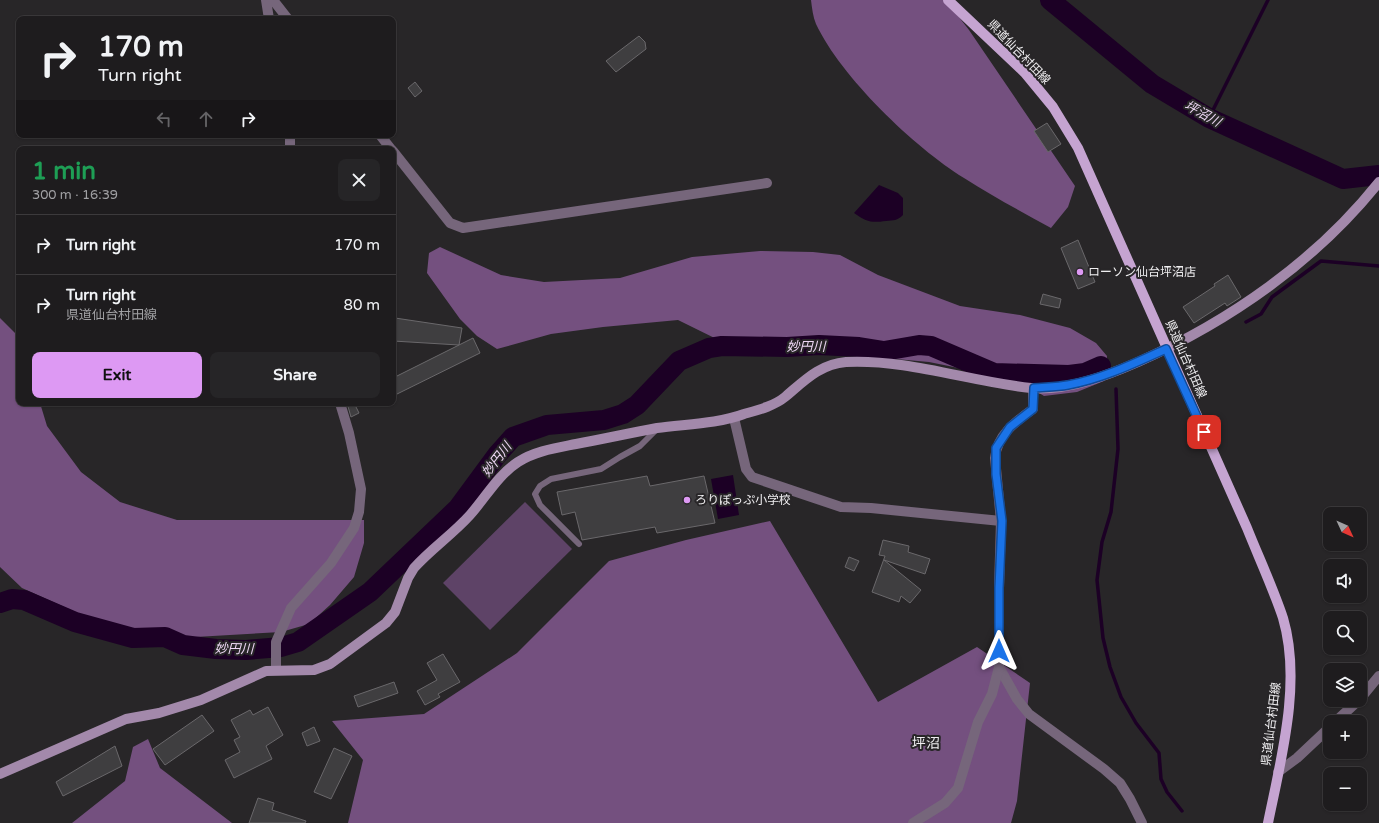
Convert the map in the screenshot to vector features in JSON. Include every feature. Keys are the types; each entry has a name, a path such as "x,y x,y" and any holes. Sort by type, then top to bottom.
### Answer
{"main road":[{"name":"県道仙台村田線","path":"948,0 1025,73 1053,107 1078,148 1166,349 1247,528 1283,620 1290,659 1290,696 1268,823"}],"street":[{"path":"266,0 269,16"},
{"path":"273,0 286,16"},
{"path":"382,138 389,146"},
{"path":"396,155 450,223 463,228 767,183"},
{"path":"0,774 126,719 159,713 201,700 266,672 276,670 314,670 330,664 386,623 395,612 408,578 414,568 470,515 501,477 518,462 538,452 657,428 734,418 768,406 784,398 795,386 815,372 822,368 843,362 908,365 1034,388 1066,386 1084,382 1119,370 1166,349 1221,318 1259,294 1294,268 1339,228 1379,182"},
{"path":"913,823 945,803 958,788 978,722 992,694 999,666 999,588 1002,521 997,482 996,448 1010,427 1033,409 1034,388"},
{"path":"276,670 276,647 291,608 331,563 354,528 359,512 361,489 349,434 341,406"},
{"path":"734,418 746,469 752,477 841,507 871,508 1002,521"},
{"path":"999,666 1017,699 1029,714 1098,764 1120,783 1142,823"},
{"path":"1367,691 1379,676"},
{"path":"1343,715 1352,707"},
{"path":"1278,772 1297,758 1323,734"}],"lane":[{"path":"579,544 540,505 535,494 540,486 551,479 601,469 640,446 657,428"}],"shaded area":[{"path":"811,0 943,0 948,3 969,30 1075,186 1068,207 1051,228 996,198 944,165 902,130 861,88 827,45 816,24"},
{"path":"879,185 898,193 903,198 903,215 899,218 881,222 873,222 854,213"},
{"path":"440,247 501,275 544,282 620,278 692,257 760,251 813,252 840,255 878,275 960,306 1020,315 1070,328 1096,343 1107,356 1104,381 1077,392 1044,396 1018,380 929,362 851,355 749,355 678,320 603,327 551,334 497,349 477,336 460,319 427,273 429,253"},
{"path":"0,318 16,334 16,406 41,406 47,426 81,472 120,502 177,520 364,520 364,543 354,577 330,605 309,624 281,632 178,638 111,628 22,588 0,567"},
{"path":"733,475 739,515 718,519 711,479"},
{"path":"525,502 572,549 490,630 443,583"},
{"path":"770,521 878,702 977,647 1030,683 1017,801 1011,823 348,823 363,760 332,721 424,714 517,653 609,561 686,540"},
{"path":"148,739 160,768 232,823 72,823 125,781 133,747"}],"building":[{"path":"639,36 645,42 646,49 616,72 606,61"},
{"path":"415,82 422,91 415,97 408,88"},
{"path":"1047,123 1061,144 1048,152 1034,131"},
{"name":"ローソン仙台坪沼店","path":"1078,240 1095,282 1078,289 1061,248"},
{"path":"1228,275 1241,297 1227,306 1225,303 1194,323 1183,307 1215,286 1214,284"},
{"path":"1043,294 1061,299 1059,308 1040,304"},
{"path":"396,318 462,328 459,345 396,341"},
{"path":"473,338 480,353 396,395 396,376"},
{"path":"348,406 356,406 359,413 351,417"},
{"path":"647,476 650,486 704,476 715,523 657,533 655,527 582,540 575,512 562,515 557,492"},
{"path":"883,540 909,546 908,552 930,559 925,574 884,560 921,590 910,603 901,596 899,602 872,592 885,556 879,555"},
{"path":"849,557 859,561 854,571 845,567"},
{"path":"443,654 460,682 438,694 440,697 425,705 417,691 437,680 427,663"},
{"path":"394,682 398,693 358,707 354,696"},
{"path":"268,707 283,735 266,746 272,759 234,778 225,760 240,752 234,740 240,737 231,720 250,710 253,715"},
{"path":"202,715 214,731 165,765 153,749"},
{"path":"314,727 320,741 307,746 302,733"},
{"path":"115,746 122,766 63,796 56,782"},
{"path":"334,748 352,756 331,799 314,792"},
{"path":"258,798 274,803 272,810 306,821 305,823 249,823"}],"waterway":[{"name":"坪沼川","path":"1050,0 1152,84 1209,118 1343,179 1379,175"},
{"path":"1209,118 1268,0"},
{"path":"1246,322 1261,314 1272,297 1321,261 1379,266"},
{"name":"妙円川","path":"0,603 12,599 24,600 75,622 133,638 165,637 183,645 216,649 246,650 281,647 298,642 370,592 458,508 497,455 513,437 547,425 604,420 623,414 637,405 679,361 709,348 722,346 787,347 819,345 859,347 884,351 919,345 931,346 994,373 1069,375 1085,373 1101,366"},
{"path":"1116,389 1118,449 1111,512 1102,542 1097,580 1103,638 1110,667 1121,697 1136,723 1159,753 1161,779 1167,792 1182,811"}],"place":[{"name":"ローソン仙台坪沼店","path":"1080,272"},
{"name":"ろりぽっぷ小学校","path":"687,500"}],"district":[{"name":"坪沼","path":"926,743"}],"route":[{"path":"999,651 999,588 1002,521 996,474 996,448 1001,438 1010,427 1033,409 1034,388 1066,386 1084,382 1119,370 1166,349 1204,432"}]}
